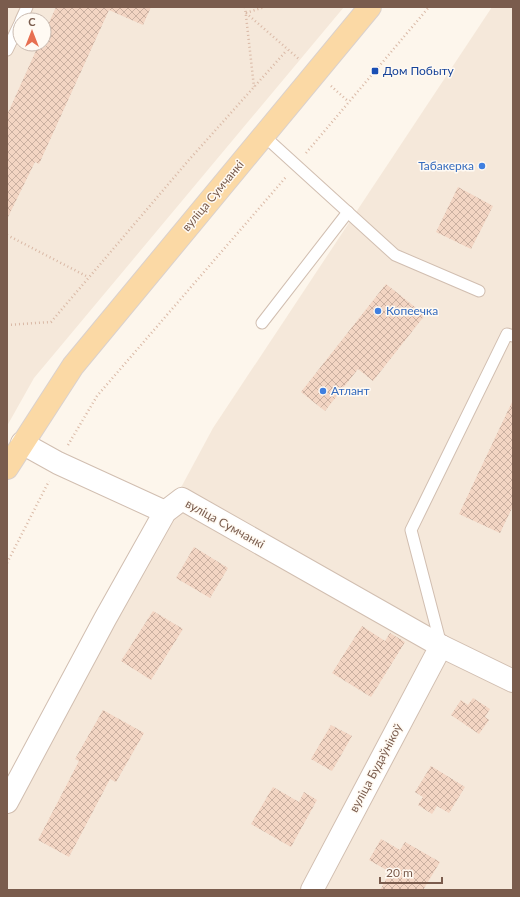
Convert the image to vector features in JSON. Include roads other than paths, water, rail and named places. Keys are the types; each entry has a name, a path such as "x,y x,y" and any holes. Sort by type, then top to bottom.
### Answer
{"main road":[{"name":"вуліца Сумчанкі","path":"7,467 73,366 370,7"}],"street":[{"path":"22,443 58,463 165,512"},
{"name":"вуліца Сумчанкі","path":"7,802 105,619 165,512 182,499 441,646 513,681"},
{"name":"вуліца Будаўнікоў","path":"312,890 441,646"}],"lane":[{"path":"7,50 12,40"},
{"path":"263,136 395,255 479,291"},
{"path":"262,322 348,212"},
{"path":"441,646 411,530 507,334 513,336"}],"place":[{"name":"Дом Побыту","path":"375,71"},
{"name":"Табакерка","path":"482,166"},
{"name":"Копеечка","path":"378,311"},
{"name":"Атлант","path":"323,391"}]}
